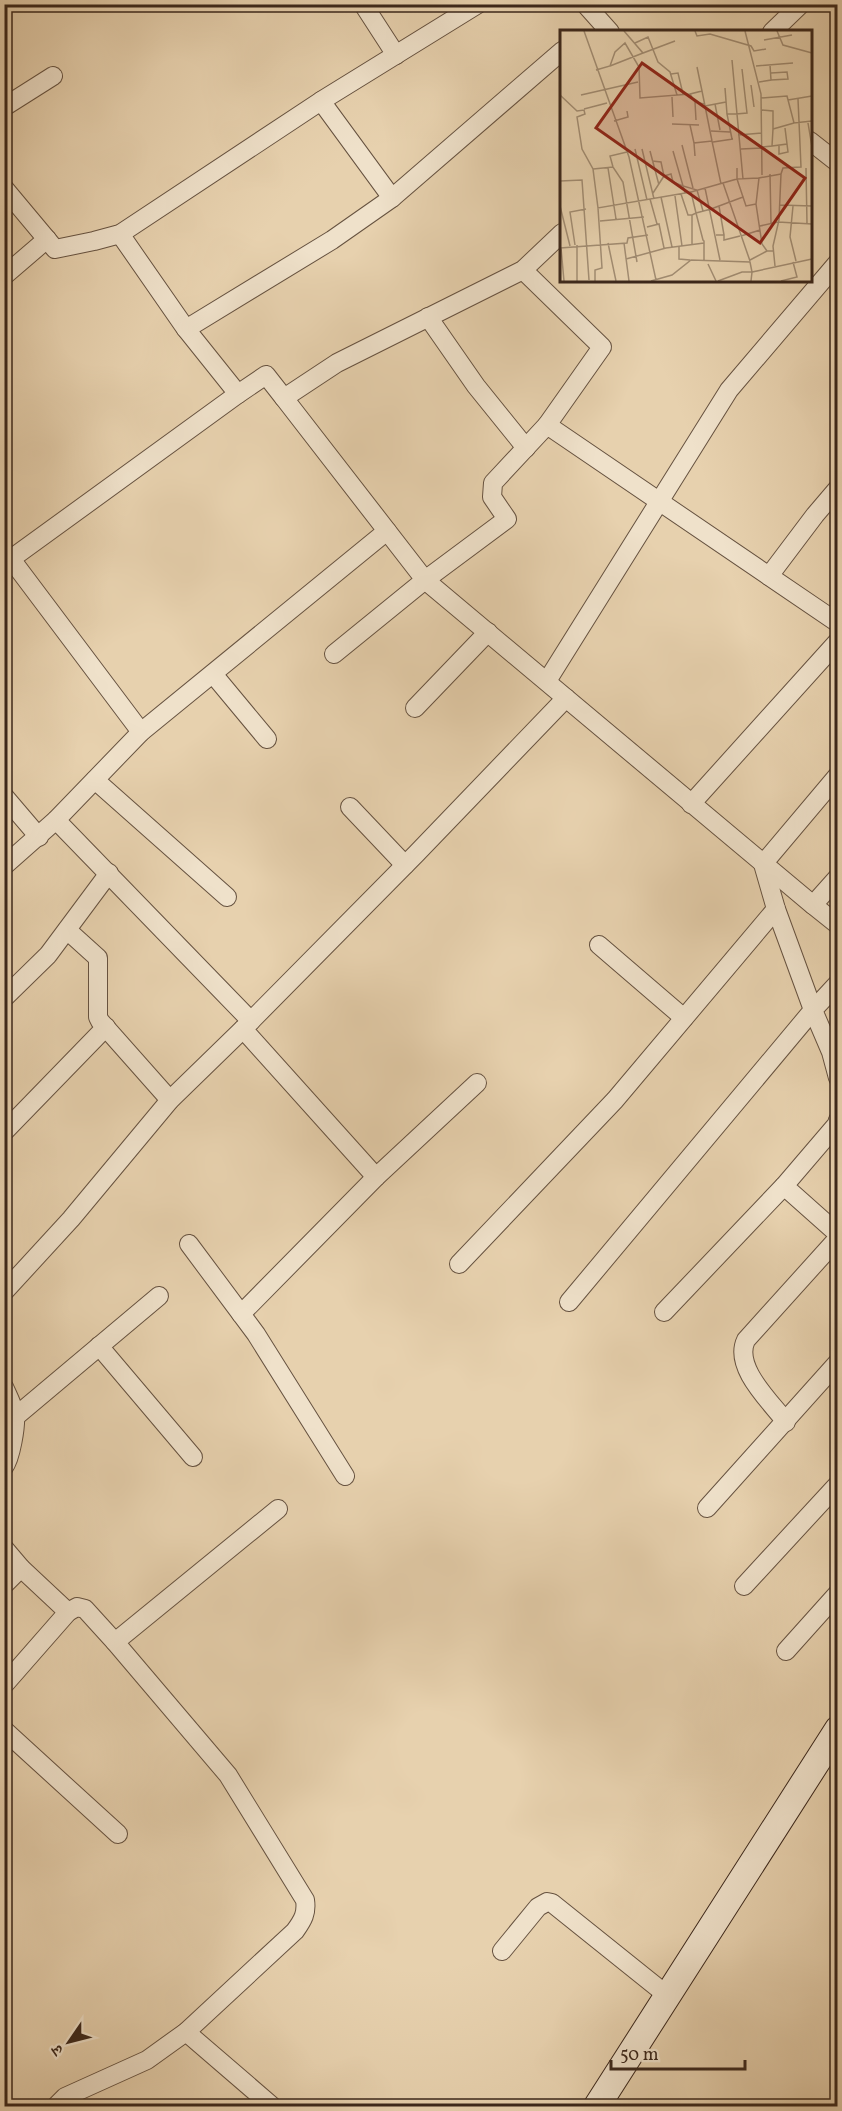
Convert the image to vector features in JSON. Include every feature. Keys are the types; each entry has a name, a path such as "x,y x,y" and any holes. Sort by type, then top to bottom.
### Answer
{"street":[{"path":"363,4 396,55"},
{"path":"5,188 55,249 94,242 120,234 321,101 478,4"},
{"path":"585,4 604,25 590,30"},
{"path":"774,30 801,4"},
{"path":"186,329 332,240 392,198 560,52"},
{"path":"4,107 53,76"},
{"path":"321,101 392,198"},
{"path":"812,143 837,163"},
{"path":"120,234 186,329 238,394"},
{"path":"284,398 337,363 523,270 560,234"},
{"path":"4,276 47,239"},
{"path":"547,681 729,390 837,262"},
{"path":"334,654 425,580 507,519 492,496 493,483 547,425 602,347 523,270"},
{"path":"428,317 476,386 526,448"},
{"path":"141,732 8,561 266,375 425,580 837,925"},
{"path":"547,425 837,623"},
{"path":"770,576 837,488"},
{"path":"4,866 39,837 141,732 387,531"},
{"path":"415,708 488,632"},
{"path":"691,804 837,641"},
{"path":"213,674 267,739"},
{"path":"4,1292 71,1220 170,1100 405,865 566,698"},
{"path":"763,864 837,775"},
{"path":"95,780 227,897"},
{"path":"4,796 39,837"},
{"path":"350,807 405,865"},
{"path":"56,820 109,873 247,1025 376,1177"},
{"path":"763,864 776,909 831,1052 837,1078"},
{"path":"4,998 48,956 109,873"},
{"path":"813,906 837,877"},
{"path":"459,1264 615,1100 776,909"},
{"path":"67,930 98,958 99,1017 106,1028 170,1100"},
{"path":"599,945 684,1018"},
{"path":"569,1302 837,983"},
{"path":"4,1132 106,1028"},
{"path":"242,1314 376,1177 477,1083"},
{"path":"664,1312 784,1186 837,1122"},
{"path":"784,1186 837,1236 742,1347 744,1363 749,1375 786,1422"},
{"path":"189,1244 256,1334 345,1476"},
{"path":"15,1417 159,1296"},
{"path":"99,1346 193,1457"},
{"path":"707,1508 786,1422 837,1362"},
{"path":"4,1388 15,1417 8,1462 4,1467"},
{"path":"744,1586 837,1484"},
{"path":"116,1642 278,1509"},
{"path":"4,1548 21,1568 68,1611"},
{"path":"4,1585 21,1568"},
{"path":"786,1651 837,1593"},
{"path":"4,1686 68,1611 77,1607 85,1609 116,1642 228,1775 305,1900 306,1910 295,1931 186,2032 147,2060 65,2097 56,2106"},
{"path":"597,2106 837,1729"},
{"path":"4,1730 118,1833"},
{"path":"502,1951 538,1907 547,1902 552,1903 668,1996"},
{"path":"186,2032 272,2106"}]}
